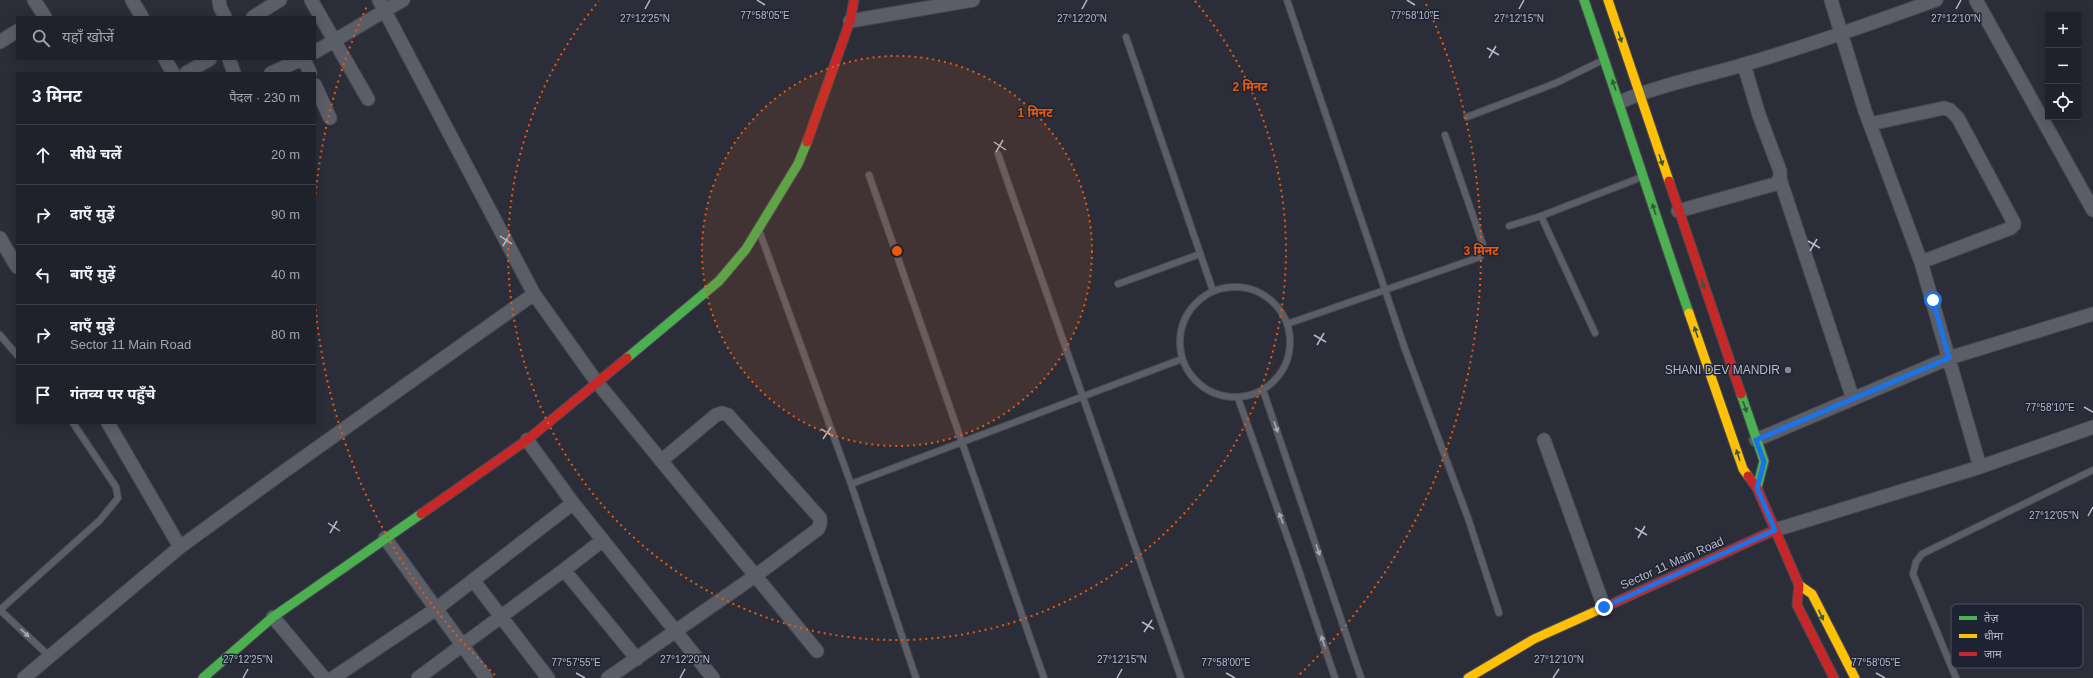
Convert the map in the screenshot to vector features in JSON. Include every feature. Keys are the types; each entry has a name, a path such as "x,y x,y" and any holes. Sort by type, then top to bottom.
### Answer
{"street":[{"path":"34,0 42,16"},
{"path":"132,0 141,16"},
{"path":"219,0 220,7 224,16"},
{"path":"257,16 268,13 280,0"},
{"path":"311,0 368,99"},
{"path":"316,51 383,5 403,0"},
{"path":"203,678 273,617 526,440 719,280 746,249 798,164 816,122 850,21 854,0"},
{"path":"850,21 973,0"},
{"path":"1584,0 1620,102 1643,177 1743,469 1757,488 1799,585 1797,605 1834,678"},
{"path":"1608,0 1638,94 1764,462 1757,488"},
{"path":"1831,0 1870,124 1921,262 1980,467"},
{"path":"1620,102 1638,94 1744,65 1936,0"},
{"path":"1976,0 2093,210"},
{"path":"383,5 534,294 596,381 754,576 817,651"},
{"path":"0,42 16,32"},
{"path":"166,60 172,72"},
{"path":"188,72 208,60"},
{"path":"229,60 234,72"},
{"path":"304,60 310,72"},
{"path":"274,72 289,62"},
{"path":"1744,65 1759,115 1780,171 1780,179 1853,399"},
{"path":"316,87 330,118"},
{"path":"1870,124 1944,108 1950,110 1958,118 2014,223 2014,226 2011,228 1921,262"},
{"path":"1678,211 1775,184 1780,179"},
{"path":"0,238 16,265"},
{"path":"24,678 180,548 279,474 534,294"},
{"path":"1756,440 1949,358 2093,314"},
{"path":"608,678 754,576 818,529 820,524 820,518 728,414 722,413 716,415 661,461"},
{"path":"109,424 180,548"},
{"path":"1775,530 1980,467 2093,426"},
{"path":"526,440 602,540 713,678"},
{"path":"1544,440 1604,607"},
{"path":"332,678 436,609 573,503"},
{"name":"Sector 11 Main Road","path":"1468,678 1534,639 1775,530"},
{"path":"385,538 486,678"},
{"path":"418,678 564,570 602,540"},
{"path":"564,570 637,659"},
{"path":"473,580 548,678"},
{"path":"1799,585 1812,594 1855,678"},
{"path":"273,617 324,678"}],"lane":[{"path":"1287,0 1405,349 1468,518 1499,613"},
{"path":"1126,37 1213,291"},
{"path":"1467,117 1556,83 1605,59"},
{"path":"1287,324 1386,291 1480,257 1483,251 1483,244 1445,135"},
{"path":"998,154 1181,678"},
{"path":"869,175 963,440 1044,678"},
{"path":"1509,226 1541,216 1643,177"},
{"path":"1541,216 1595,333"},
{"path":"759,229 851,484 916,678"},
{"path":"1118,284 1200,254"},
{"path":"1228,287 1243,287 1257,291 1270,299 1280,310 1287,324 1290,346 1284,368 1275,380 1263,390 1238,398 1220,396 1203,388 1190,376 1182,359 1179,343 1181,327 1188,312 1199,300 1213,291 1228,287"},
{"path":"0,335 16,354"},
{"path":"851,484 963,440 1182,359"},
{"path":"1263,390 1361,678"},
{"path":"1238,398 1293,553 1335,678"},
{"path":"49,656 0,610 100,520 114,506 118,498 116,487 74,424"},
{"path":"1951,666 1913,574 1916,562 1922,554 2093,470"},
{"path":"1952,668 1956,678"}],"traffic: fast":[{"path":"1584,0 1689,313"},
{"path":"627,358 719,281 746,249 798,164 807,142"},
{"path":"1741,394 1764,461 1757,488"},
{"path":"203,678 273,617 421,514"}],"traffic: slow":[{"path":"1608,0 1669,181"},
{"path":"1689,313 1743,469 1748,476"},
{"path":"1799,585 1812,594 1855,678"},
{"path":"1468,678 1534,639 1605,607"}],"traffic: jam":[{"path":"807,142 850,21 854,0"},
{"path":"1669,181 1741,394"},
{"path":"421,514 527,440 627,358"},
{"path":"1748,476 1757,488 1799,585 1797,605 1834,678"},
{"path":"1605,607 1775,530"}],"place":[{"name":"SHANI DEV MANDIR","path":"1788,370"}],"route":[{"path":"1604,607 1775,530 1757,488 1764,462 1756,440 1949,358 1933,300"}]}
